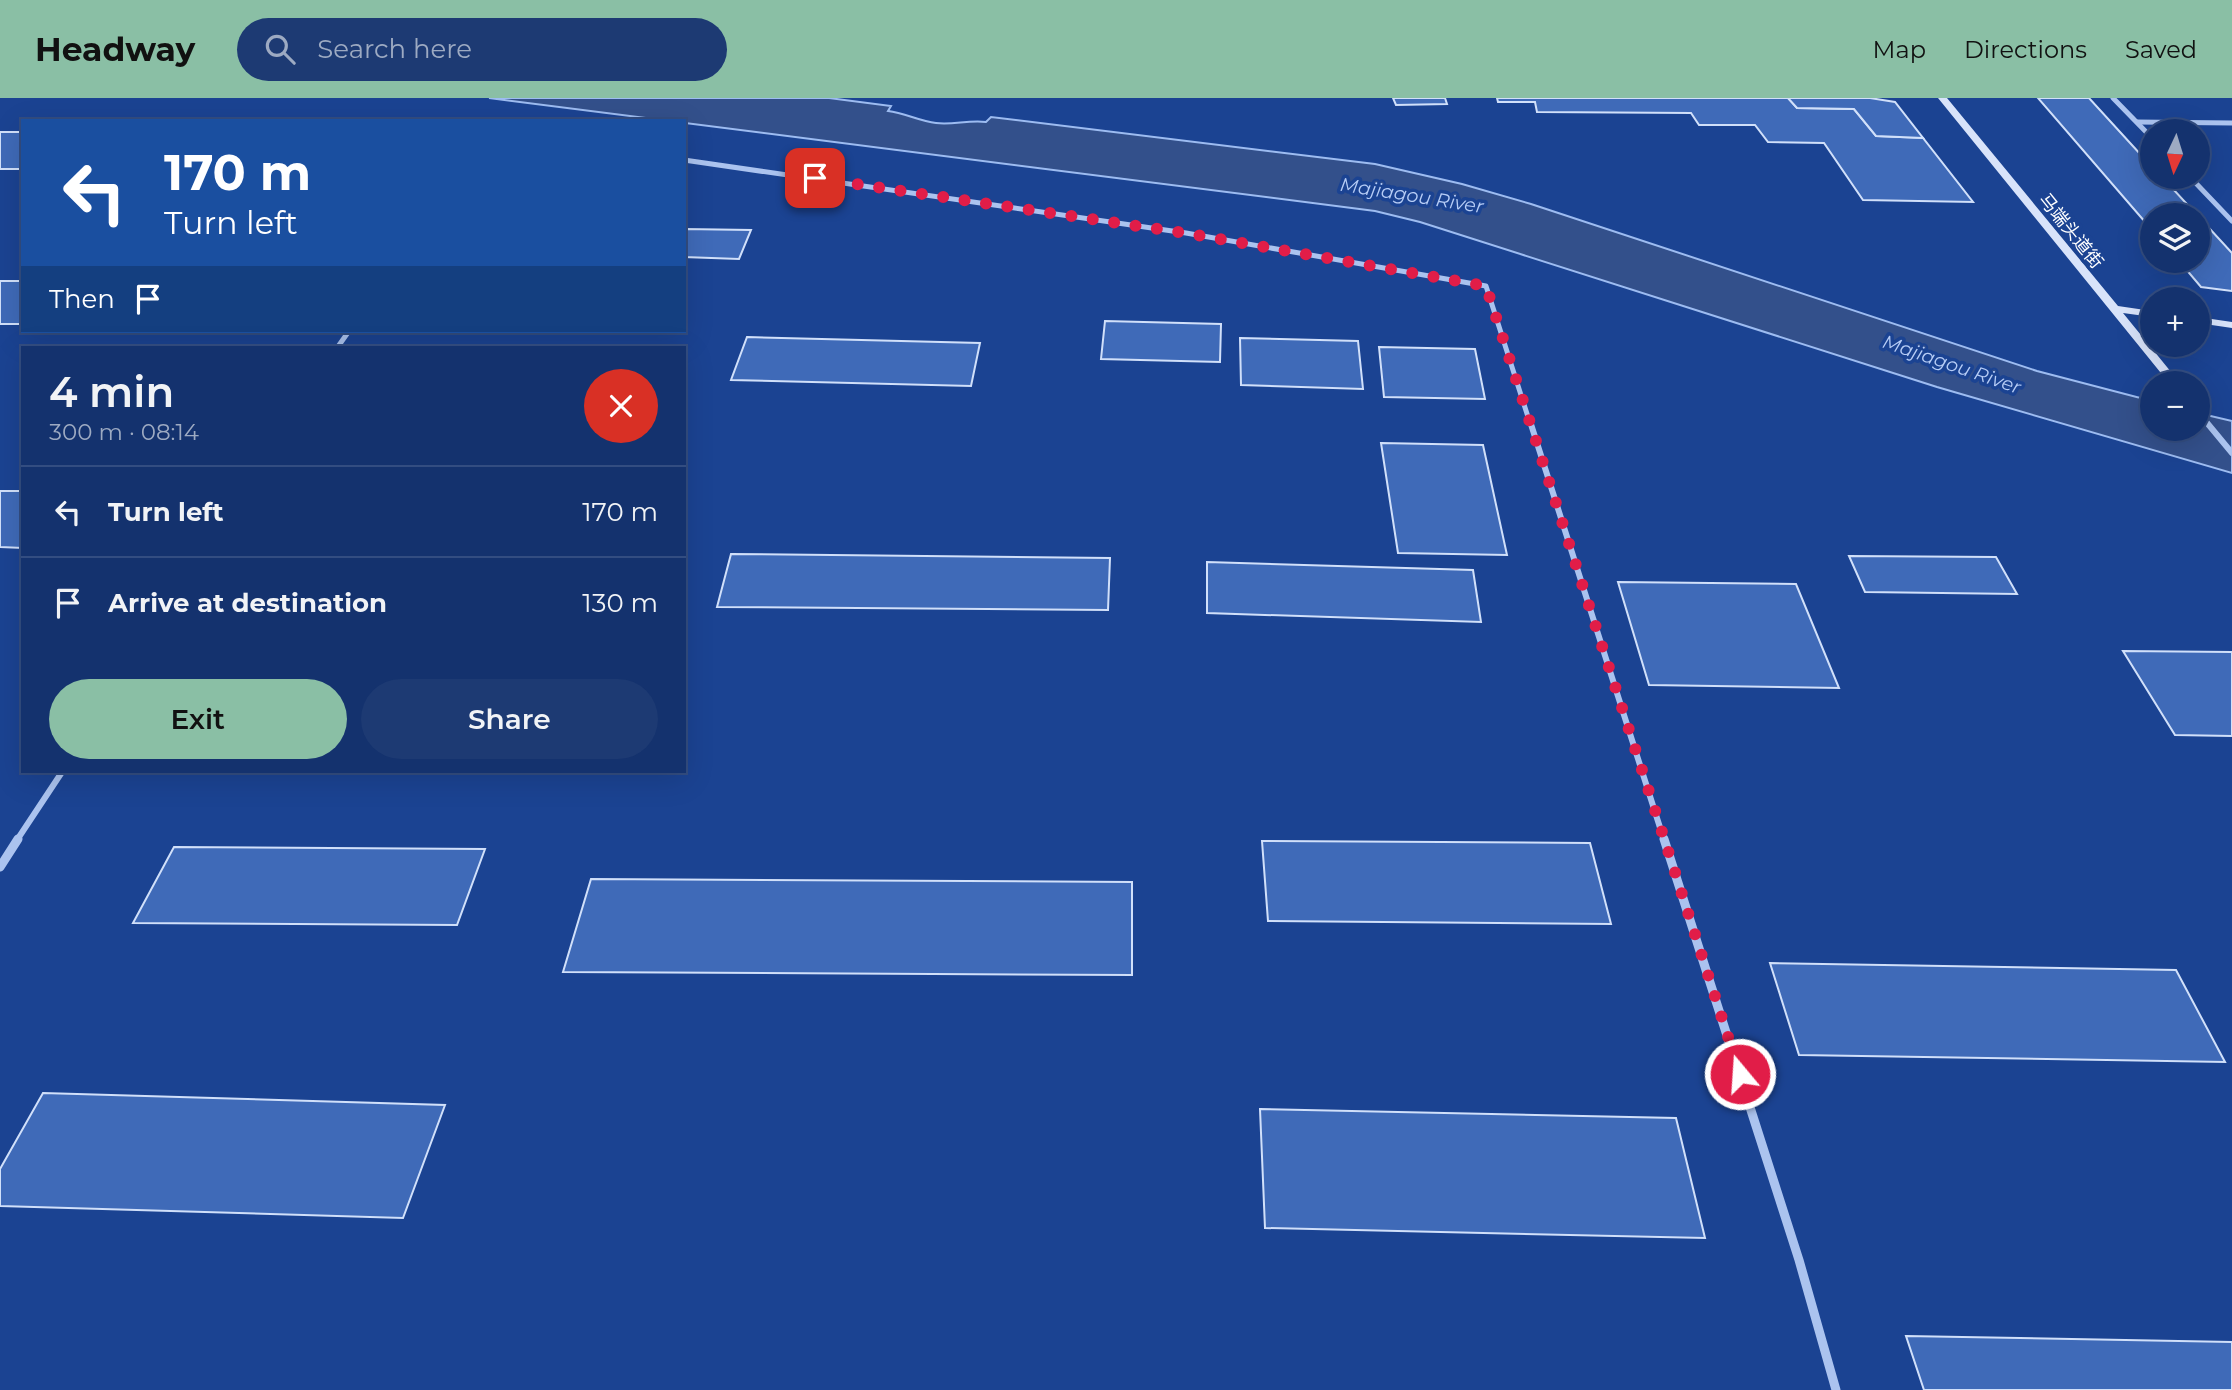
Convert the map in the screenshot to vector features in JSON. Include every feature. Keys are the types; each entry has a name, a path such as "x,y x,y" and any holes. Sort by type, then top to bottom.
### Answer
{"street":[{"name":"马端头道街","path":"1942,98 2165,371"},
{"path":"2113,98 2140,125"},
{"path":"2137,122 2232,123"},
{"path":"686,160 1185,233 1486,286 1795,1247 1836,1390"},
{"path":"2202,189 2232,220"},
{"path":"2115,309 2140,312"},
{"path":"2210,322 2232,325"},
{"path":"2210,426 2232,453"},
{"path":"0,867 61,773"}],"water":[{"name":"Majiagou River","path":"489,98 829,98 891,106 888,111 936,123 986,122 991,117 1375,164 1462,184 1531,204 2037,371 2140,398 2140,441 2210,441 2210,416 2232,421 2232,473 1937,387 1420,222 1375,211 686,123 686,119 654,119"}],"building":[{"path":"1393,98 1445,98 1447,104 1396,105"},
{"path":"1497,98 1788,98 1797,108 1854,109 1876,136 1923,138 1973,202 1863,200 1824,143 1768,142 1755,125 1699,125 1691,113 1537,112 1535,102 1498,102"},
{"path":"1788,98 1870,98 1895,102 1923,138 1876,136 1854,109 1797,108"},
{"path":"2038,98 2089,98 2140,154 2140,189 2173,189 2186,203 2140,203 2140,216"},
{"path":"0,132 21,132 21,169 0,169"},
{"path":"686,229 751,230 739,259 686,257"},
{"path":"2210,229 2232,253 2232,291 2201,287 2189,273 2210,273"},
{"path":"0,281 21,281 21,324 0,324"},
{"path":"1105,321 1221,324 1220,362 1101,359"},
{"path":"747,337 980,343 971,386 731,380"},
{"path":"1240,338 1358,341 1363,389 1241,385"},
{"path":"1379,347 1475,349 1485,399 1384,397"},
{"path":"1381,443 1483,445 1507,555 1398,553"},
{"path":"0,491 21,491 21,548 0,547"},
{"path":"731,554 1110,558 1108,610 717,607"},
{"path":"1849,556 1996,557 2017,594 1865,592"},
{"path":"1207,562 1473,570 1481,622 1207,613"},
{"path":"1618,582 1796,584 1839,688 1649,685"},
{"path":"2123,651 2232,652 2232,736 2175,735"},
{"path":"1262,841 1590,843 1611,924 1268,921"},
{"path":"174,847 485,849 457,925 133,923"},
{"path":"591,879 1132,882 1132,975 563,972"},
{"path":"1770,963 2176,970 2225,1062 1799,1055"},
{"path":"43,1093 445,1105 403,1218 0,1206 0,1169"},
{"path":"1260,1109 1676,1118 1705,1238 1265,1228"},
{"path":"1906,1336 2232,1342 2232,1390 1924,1390"}],"route":[{"path":"815,178 1185,233 1486,286 1740,1074"}]}
